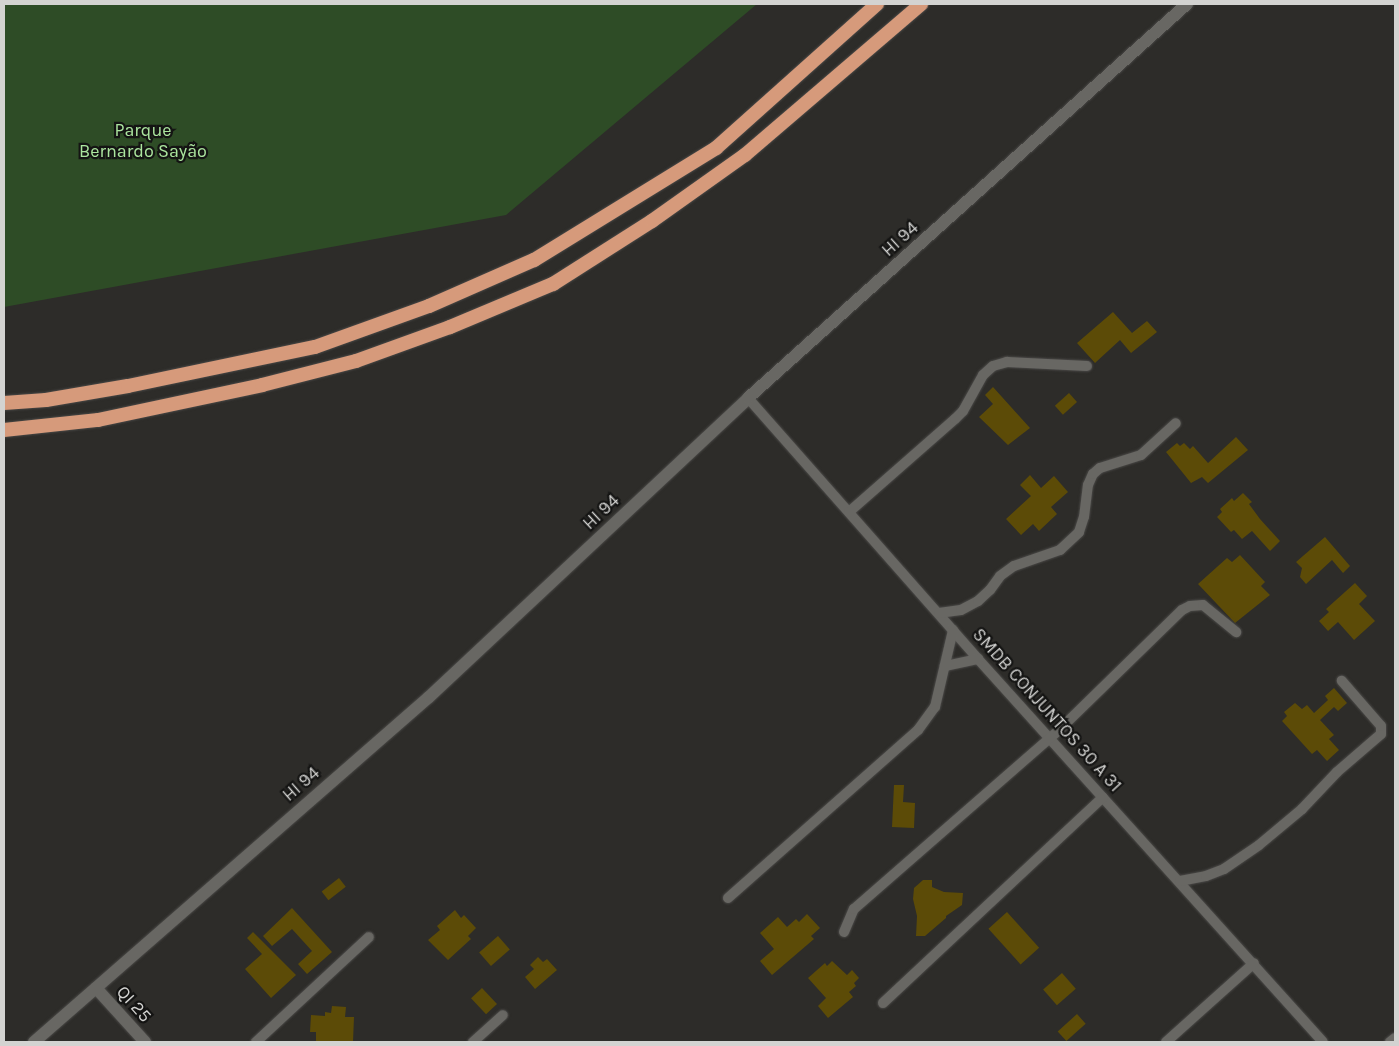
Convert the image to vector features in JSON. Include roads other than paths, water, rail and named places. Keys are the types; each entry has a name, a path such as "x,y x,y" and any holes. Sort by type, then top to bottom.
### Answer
{"highway":[{"path":"4,403 46,400 128,386 315,347 429,306 534,260 716,148 877,4"},
{"path":"4,430 98,420 262,385 356,361 450,327 553,284 652,221 745,155 921,4"}],"street":[{"name":"HI 94","path":"34,1042 429,697 748,398 1187,4"},
{"path":"849,512 955,420 963,411 982,374 993,366 1007,362 1088,366"},
{"name":"SMDB CONJUNTOS 30 A 31","path":"748,398 978,659 1254,963 1323,1042"},
{"path":"939,613 961,610 978,601 990,590 1000,576 1014,566 1060,550 1079,532 1084,517 1088,485 1093,474 1100,468 1142,455 1176,423"},
{"path":"844,932 854,909 1050,739 1182,610 1190,606 1203,605 1236,632"},
{"path":"728,898 918,730 935,706 954,630"},
{"path":"944,666 978,659"},
{"path":"1180,881 1206,876 1224,868 1259,845 1302,809 1337,772 1381,734 1381,726 1342,681"},
{"path":"883,1003 1103,797"},
{"path":"256,1042 369,937"},
{"path":"1166,1042 1254,963"},
{"name":"QI 25","path":"96,988 145,1042"},
{"path":"473,1042 503,1015"},
{"path":"1390,1042 1395,1038"}],"park label":[{"name":"Parque Bernardo Sayão","path":"143,141"}]}
